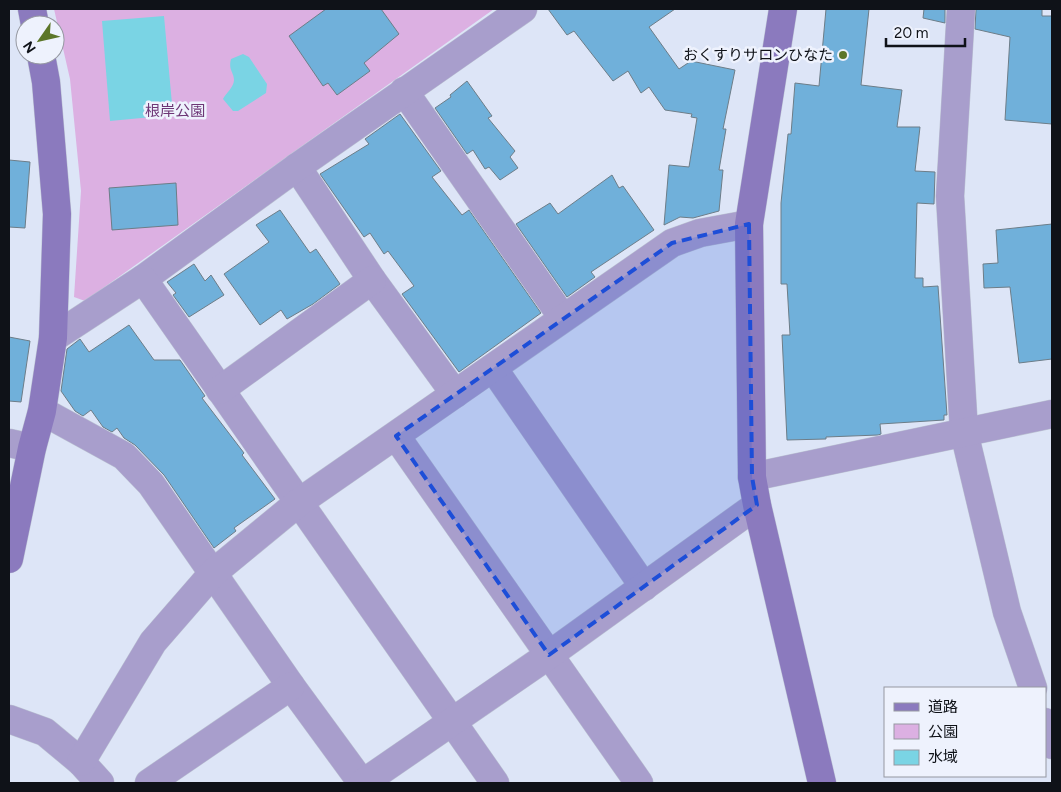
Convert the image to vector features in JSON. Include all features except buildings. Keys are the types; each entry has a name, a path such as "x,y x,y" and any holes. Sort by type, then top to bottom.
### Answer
{"street":[{"path":"53,338 143,279 297,167 523,9"},
{"path":"783,9 749,224 752,477 822,783"},
{"path":"961,9 950,196 964,432 1007,612 1033,687"},
{"path":"9,559 21,445 42,411 53,338 57,214 46,82 43,65"},
{"path":"404,91 563,318"},
{"path":"297,167 372,280 455,394"},
{"path":"81,762 153,642 213,573 298,503 672,242 700,233 749,224"},
{"path":"143,279 495,783"},
{"path":"220,390 372,280"},
{"path":"494,368 644,587"},
{"path":"42,411 124,456 151,484 291,686 362,783 549,655 757,505"},
{"path":"752,477 1052,414"},
{"path":"396,436 640,783"},
{"path":"149,783 291,686"},
{"path":"9,719 45,732 81,762 100,783"},
{"path":"1046,725 1052,744"}],"highlighted area":[{"path":"749,224 752,477 757,505 549,655 396,436 672,243"}],"green space":[{"name":"根岸公園","path":"54,9 494,9 85,301 74,297 81,191 70,79 65,57 65,15 55,15"}],"water":[{"path":"164,16 173,115 110,121 102,21"},
{"path":"243,54 249,57 267,84 266,93 238,111 233,111 223,99 234,83 230,66 231,59"}],"place":[{"name":"おくすりサロンひなた","path":"843,55"}]}
